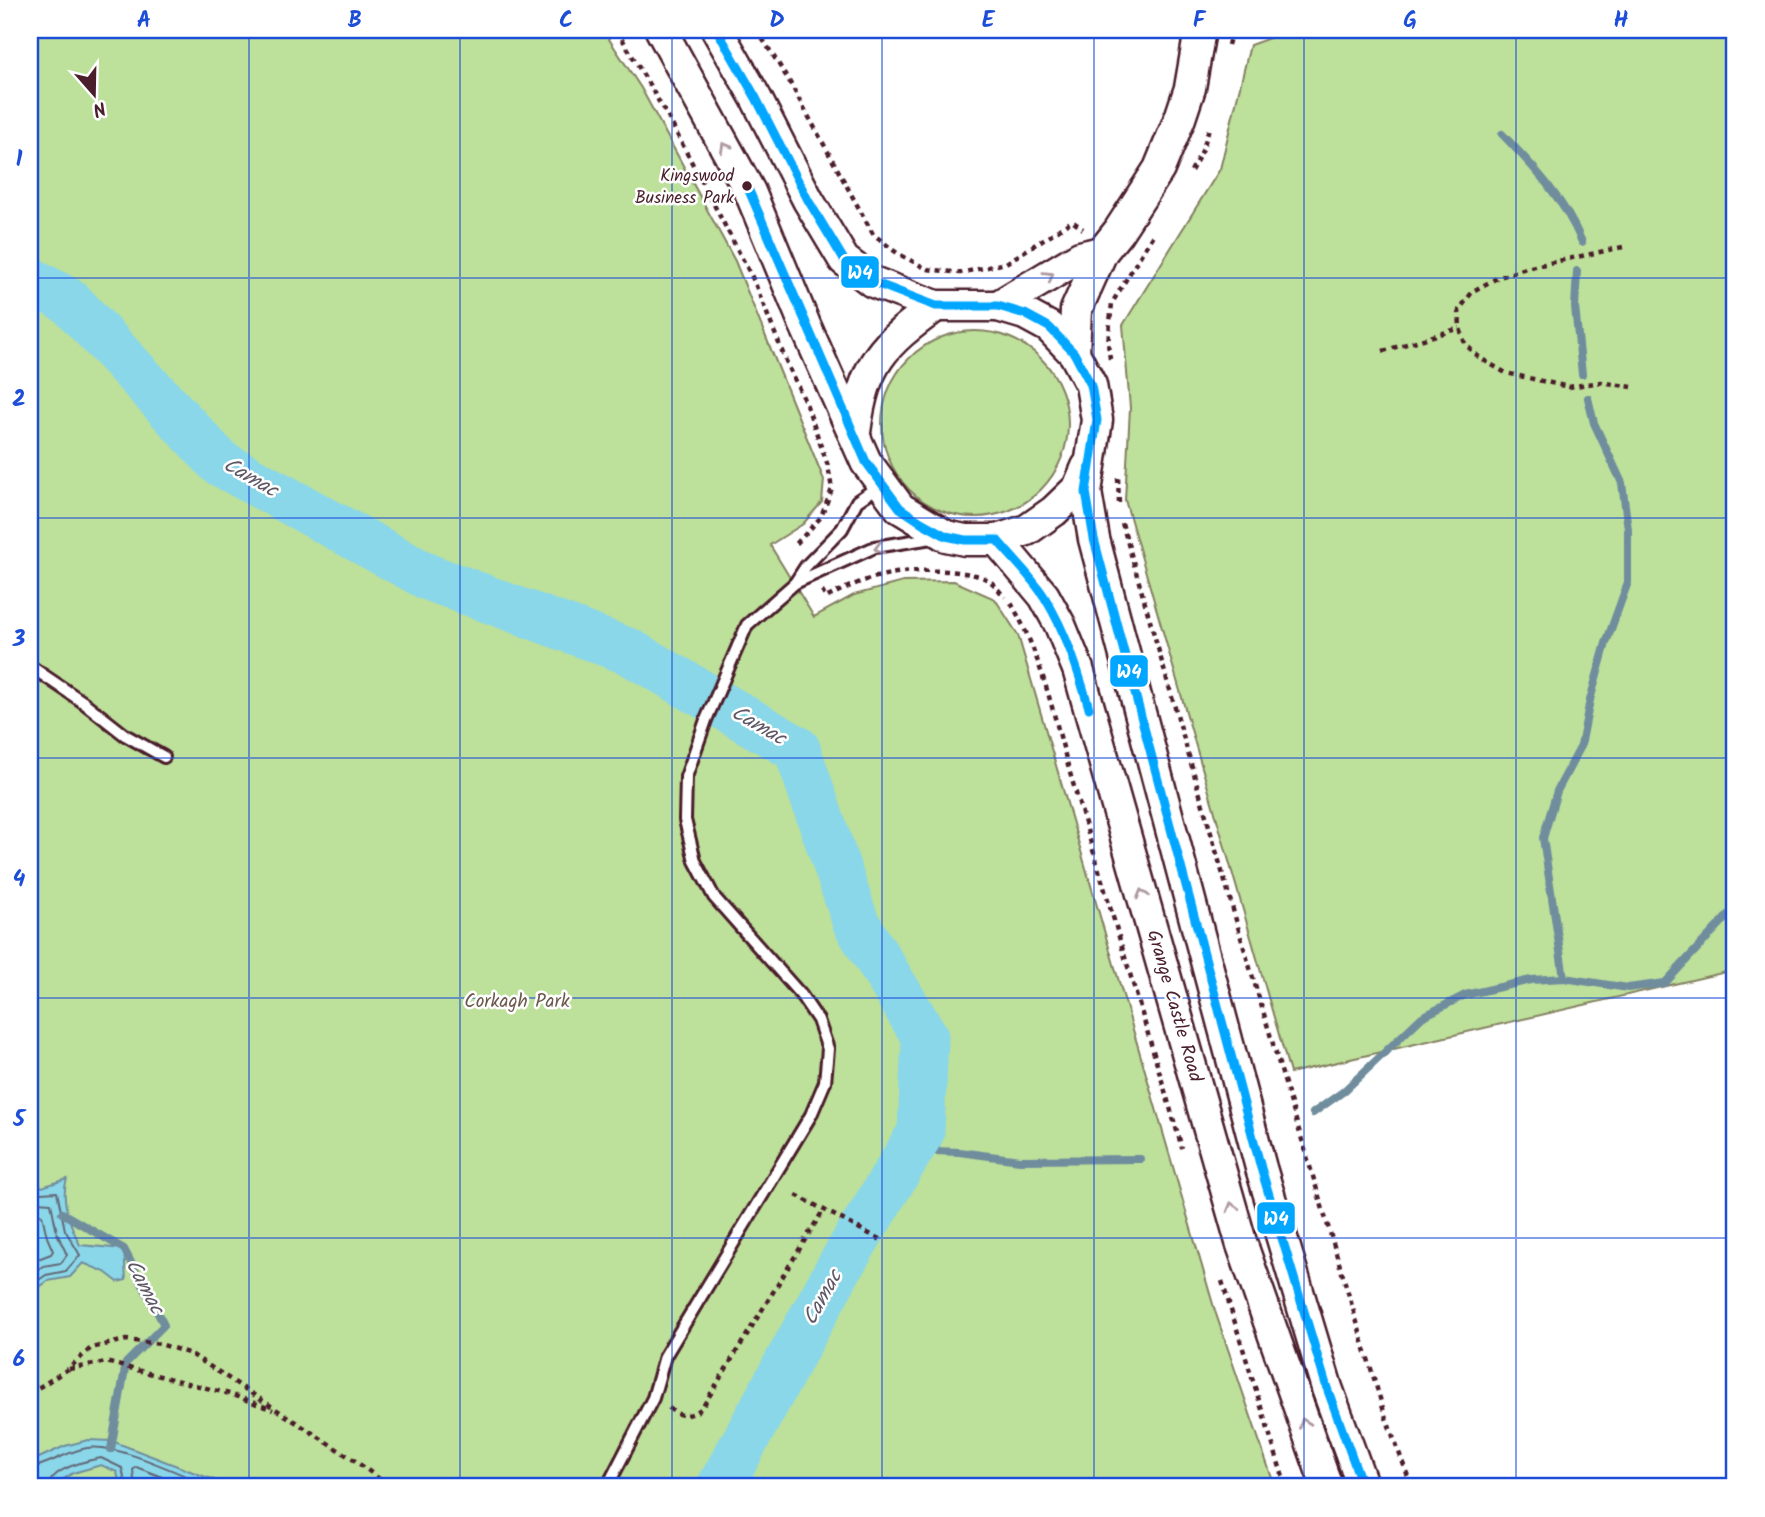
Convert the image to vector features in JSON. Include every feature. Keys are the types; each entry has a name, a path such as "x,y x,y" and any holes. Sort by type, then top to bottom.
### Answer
{"main road":[{"path":"661,30 750,192 866,462 900,508 946,536 965,540 997,540 1027,530 1054,511 1077,488 1091,457"},
{"path":"717,30 756,98 808,200 844,260 873,282 936,306 998,306 1025,314 1049,327 1074,353 1091,385 1097,420 1086,492 1094,539 1261,1168 1327,1388 1363,1487"},
{"path":"1074,353 1076,310 1102,252 1159,169 1190,88 1200,30"},
{"path":"998,306 1080,257 1102,252"},
{"path":"855,432 858,405 868,373 887,345 936,306"},
{"name":"Grange Castle Road","path":"997,540 1044,596 1060,625 1078,670 1241,1242 1327,1487"}],"lane":[{"path":"607,1487 653,1398 665,1356 811,1115 825,1082 828,1049 818,1020 802,995 714,897 695,861 685,820 686,777 706,720 747,625 795,583 806,566 842,529 857,501 882,484"},
{"path":"795,583 875,547 946,536"},
{"path":"30,666 125,735 164,757"}],"path":[{"path":"617,30 668,117 754,281 807,406 828,466 831,489 821,517 806,534"},
{"path":"757,30 788,79 873,234 897,253 927,270 960,272 1006,262 1073,221"},
{"path":"1623,247 1526,268 1497,278 1473,291 1466,300 1459,310 1460,328 1465,344 1480,358 1506,373 1569,387 1601,382 1632,387"},
{"path":"1111,367 1108,343 1112,303 1132,270"},
{"path":"1383,351 1460,328"},
{"path":"1118,473 1119,511 1174,710 1385,1415 1412,1487"},
{"path":"819,586 826,598 875,577 912,569 961,572 988,580 1011,603 1028,632 1038,661 1183,1150"},
{"path":"796,1195 881,1240"},
{"path":"669,1408 676,1414 685,1416 694,1415 702,1408 824,1209"},
{"path":"1219,1270 1286,1487"},
{"path":"30,1393 68,1370 91,1349 126,1340 160,1344 191,1354 390,1487"},
{"path":"68,1370 108,1363 230,1394 283,1414"}],"green space":[{"name":"Corkagh Park","path":"30,30 603,30 641,88 735,261 824,480 822,502 803,524 770,545 814,617 854,595 903,582 954,581 995,599 1018,635 1215,1311 1275,1487 30,1487"},
{"path":"1292,30 1735,30 1735,970 1290,1073 1125,500 1130,408 1123,325 1220,169 1250,45"},
{"path":"975,331 1011,338 1041,358 1061,388 1068,424 1061,460 1041,490 1011,510 975,517 939,510 909,490 889,460 882,424 889,388 909,358 939,338"}],"water":[{"path":"67,1179 66,1204 80,1245 124,1249 126,1280 118,1282 105,1272 83,1263 70,1277 48,1281 31,1293 30,1180 42,1187"},
{"path":"88,1440 112,1441 232,1487 120,1487 117,1472 101,1465 73,1473 51,1487 30,1487 30,1462 65,1446"}],"waterway":[{"path":"1502,134 1537,171 1575,226 1582,242"},
{"path":"1577,271 1575,307 1582,374"},
{"name":"Camac","path":"30,280 70,302 220,463 428,577 630,652 797,749 856,923 925,1037 921,1132 839,1268 720,1487"},
{"path":"1564,978 1543,838 1557,791 1581,746 1590,700 1606,643 1628,582 1628,529 1622,483 1594,423 1588,398"},
{"path":"1313,1113 1344,1091 1422,1017 1465,995 1531,980 1564,978 1628,988 1665,983 1735,908"},
{"path":"910,1150 959,1152 1020,1160 1140,1159"},
{"name":"Camac","path":"62,1213 124,1249 164,1325 126,1363 111,1449"}],"transit line":[{"name":"W4","path":"717,30 756,98 808,200 844,260 873,282 936,306 998,306 1025,314 1049,327 1074,353 1091,385 1097,420 1086,492 1094,539 1261,1168 1327,1388 1363,1487"},
{"name":"W4","path":"747,186 866,462 900,508 921,522 946,536 965,540 997,540 1045,598 1071,652 1089,708"}],"place":[{"name":"Kingswood Business Park","path":"747,186"}]}
